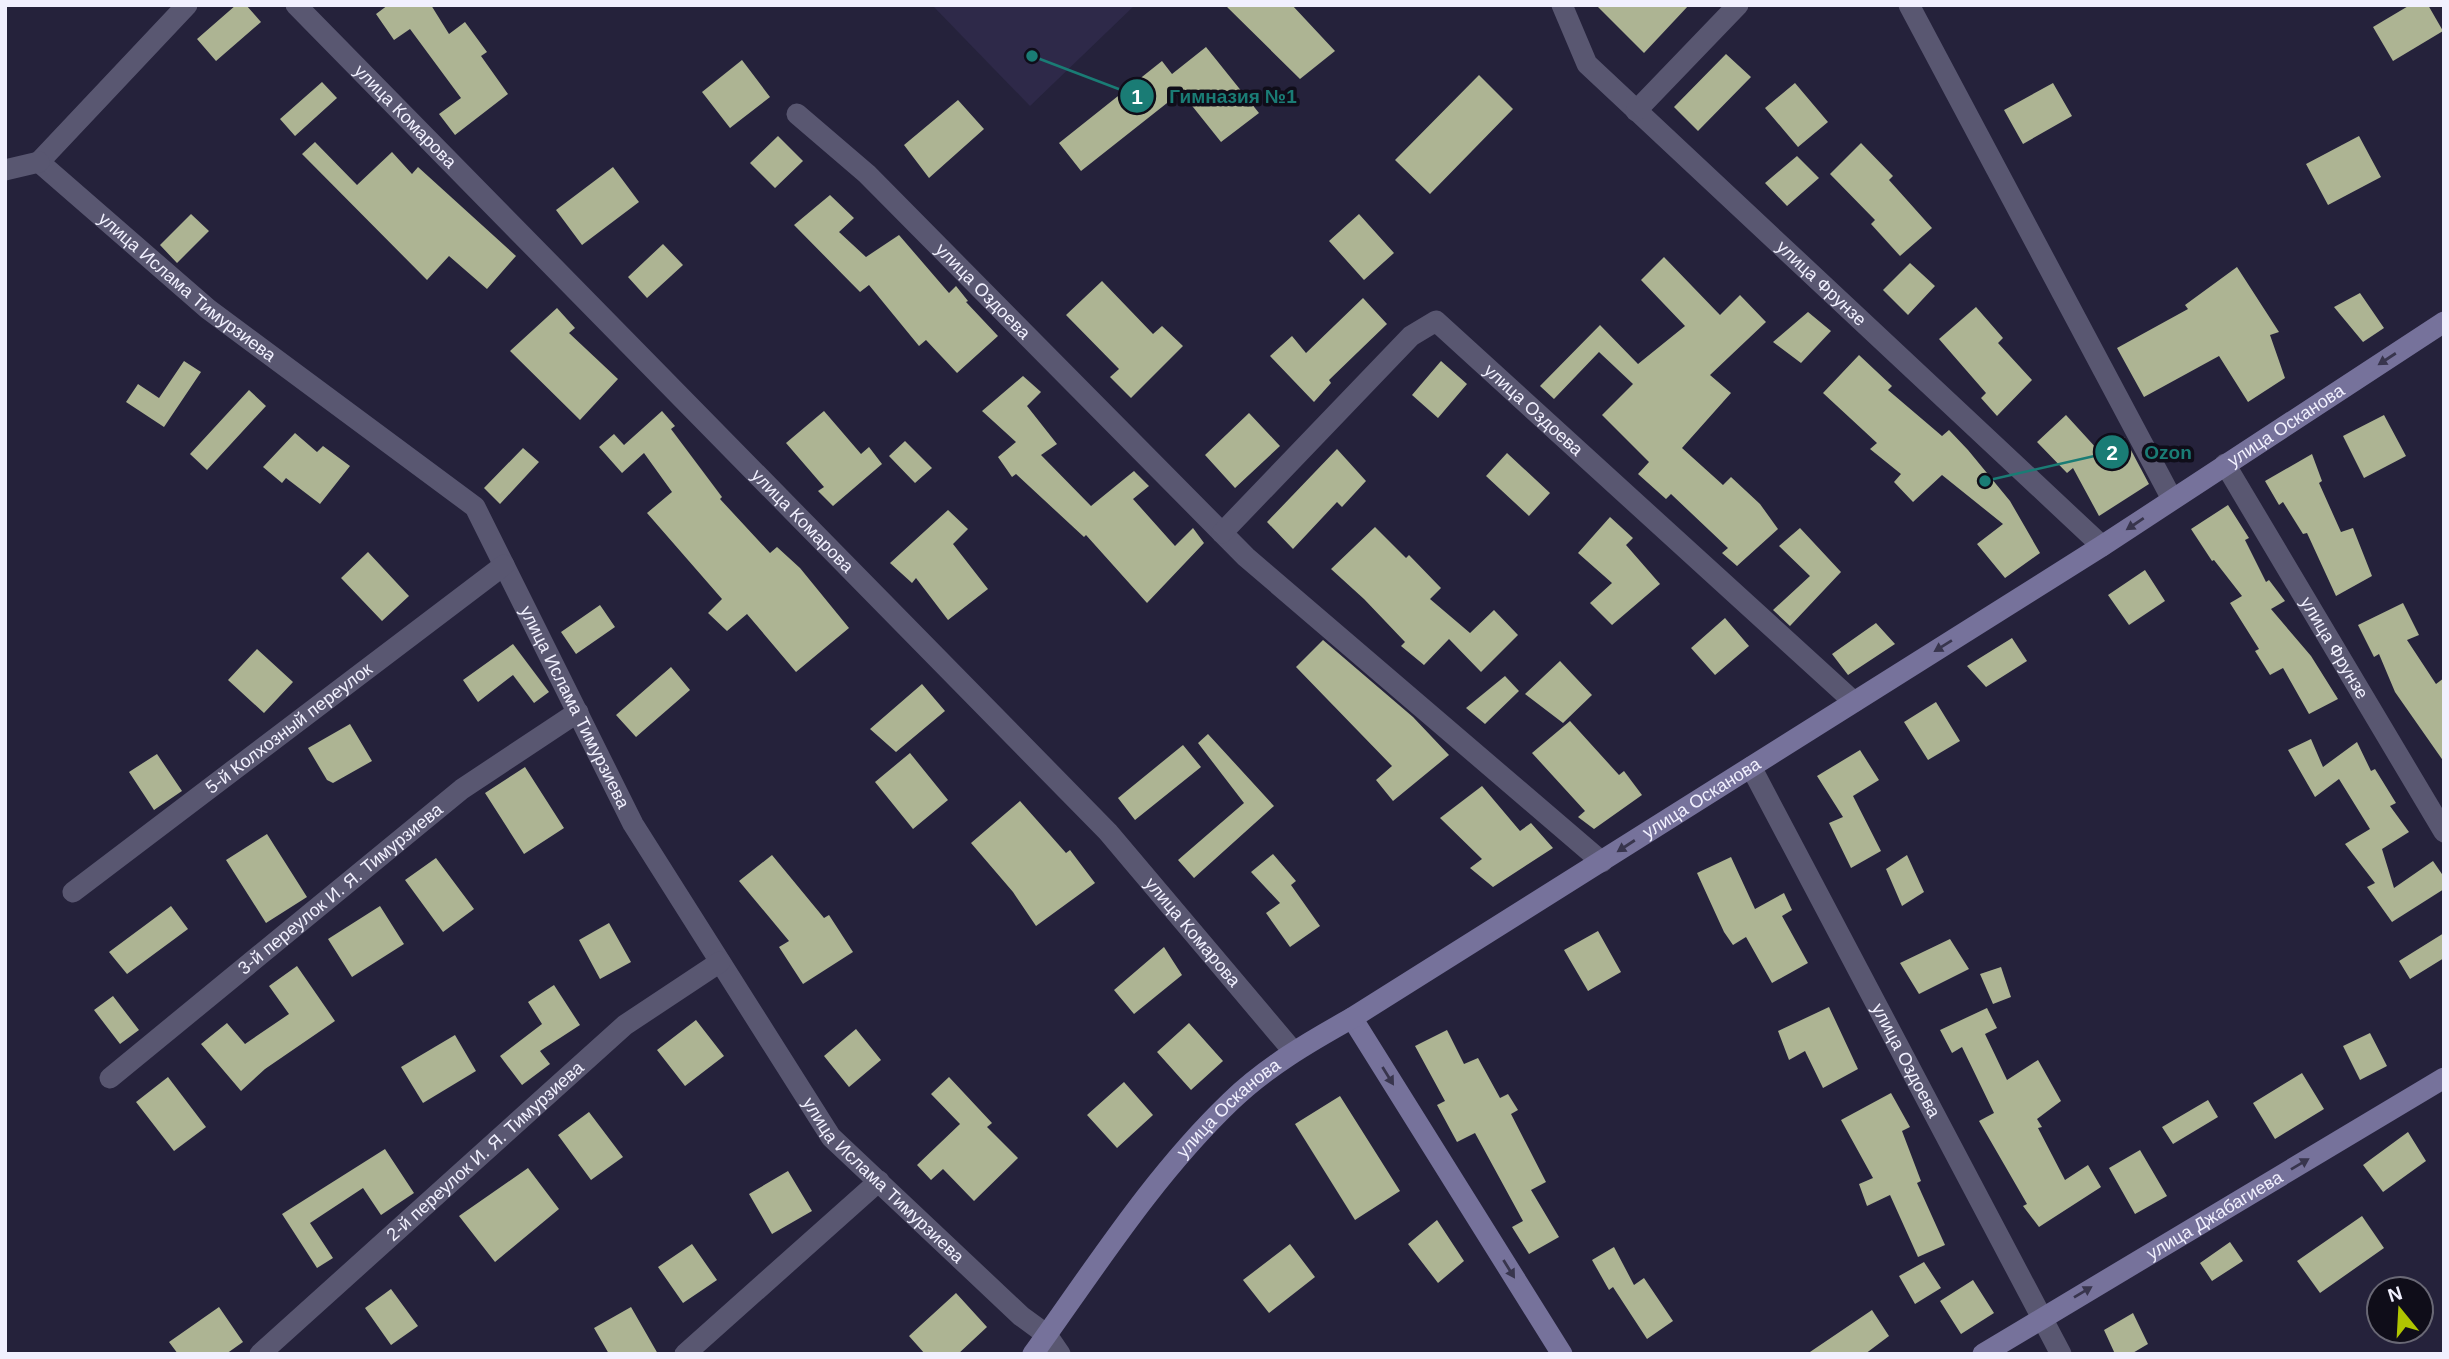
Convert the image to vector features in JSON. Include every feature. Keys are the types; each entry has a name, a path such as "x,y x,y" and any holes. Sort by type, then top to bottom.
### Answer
{"main road":[{"name":"улица Осканова","path":"1033,1354 1154,1186 1230,1101 1293,1051 1352,1018 1602,862 2102,545 2444,321"},
{"path":"1352,1018 1562,1354"},
{"name":"улица Джабагиева","path":"1983,1354 2444,1078"}],"street":[{"path":"5,170 39,162 187,5"},
{"name":"улица Комарова","path":"296,5 1108,832 1293,1051"},
{"name":"улица Фрунзе","path":"1562,5 1587,64 2102,545"},
{"path":"1636,111 1738,5"},
{"path":"1909,5 2172,499"},
{"name":"улица Оздоева","path":"797,114 867,174 1256,566 1602,862"},
{"name":"улица Ислама Тимурзиева","path":"39,162 208,309 475,507 633,824 831,1137 1021,1316 1047,1335 1060,1354"},
{"name":"улица Оздоева","path":"1222,533 1411,336 1436,321 1854,702"},
{"name":"улица Фрунзе","path":"2225,464 2444,832"},
{"name":"5-й Колхозный переулок","path":"73,892 504,565"},
{"name":"3-й переулок И. Я. Тимурзиева","path":"110,1078 462,789 578,712"},
{"name":"улица Оздоева","path":"1751,767 2061,1354"},
{"name":"2-й переулок И. Я. Тимурзиева","path":"260,1354 625,1025 720,962"},
{"path":"685,1354 879,1181"}],"shaded area":[{"path":"932,5 1135,5 1030,106"}],"building":[{"path":"236,5 246,5 261,22 216,61 197,39"},
{"path":"388,5 431,5 449,34 465,22 487,52 481,56 508,94 455,135 439,114 461,98 410,29 394,40 376,14"},
{"path":"1225,5 1292,5 1335,51 1300,79"},
{"path":"1596,5 1689,5 1644,53"},
{"path":"2410,5 2428,5 2443,31 2393,61 2373,27"},
{"path":"1206,47 1259,113 1221,142 1181,92 1081,171 1059,143 1162,61 1172,74"},
{"path":"1726,54 1751,77 1698,131 1674,107"},
{"path":"742,60 770,97 730,128 702,92"},
{"path":"1479,75 1513,109 1430,194 1395,160"},
{"path":"322,82 337,98 295,136 280,119"},
{"path":"1795,83 1828,122 1798,147 1765,108"},
{"path":"2053,83 2072,116 2023,144 2004,110"},
{"path":"958,100 984,129 929,178 904,145"},
{"path":"778,136 803,161 775,188 750,163"},
{"path":"2359,136 2381,177 2328,205 2306,164"},
{"path":"315,142 357,185 392,152 412,174 418,167 516,256 487,289 449,256 427,280 302,154"},
{"path":"1861,143 1893,176 1889,180 1932,228 1900,256 1871,224 1875,220 1830,174"},
{"path":"1797,156 1819,178 1787,206 1765,183"},
{"path":"613,167 639,202 582,245 556,210"},
{"path":"830,195 854,218 839,232 866,257 899,235 949,293 956,286 968,301 966,302 998,336 957,373 926,340 919,346 869,285 860,292 794,225"},
{"path":"191,214 209,231 177,263 160,245"},
{"path":"1359,214 1394,253 1364,280 1329,241"},
{"path":"663,244 683,265 647,298 628,277"},
{"path":"1664,257 1720,315 1740,295 1766,322 1710,375 1731,393 1682,448 1723,485 1731,477 1760,504 1778,529 1737,566 1722,553 1728,548 1671,494 1666,499 1638,474 1649,462 1602,415 1633,384 1599,352 1554,399 1540,386 1600,325 1638,364 1685,326 1641,280"},
{"path":"1910,263 1935,286 1908,315 1883,290"},
{"path":"2237,267 2279,332 2270,335 2285,378 2248,402 2219,356 2144,397 2117,348 2188,309 2185,305"},
{"path":"1102,281 1153,334 1162,326 1183,346 1131,398 1110,377 1119,369 1066,315"},
{"path":"2360,293 2384,328 2363,342 2334,307"},
{"path":"1363,298 1387,324 1329,380 1331,383 1314,402 1270,356 1292,336 1306,353"},
{"path":"1976,307 2003,338 1998,343 2032,380 1997,416 1981,398 1986,393 1939,339"},
{"path":"557,308 575,328 569,333 618,379 580,420 510,351"},
{"path":"1808,312 1831,331 1801,363 1773,342"},
{"path":"1859,355 1892,386 1888,390 1942,436 1949,430 1968,450 2010,501 2040,553 2005,578 1977,544 2003,524 1942,475 1913,502 1894,482 1901,474 1870,449 1877,443 1823,393"},
{"path":"184,361 201,372 164,427 126,402 138,384 159,398"},
{"path":"1441,361 1467,384 1438,418 1412,395"},
{"path":"1023,376 1041,392 1027,406 1057,444 1041,455 1091,506 1134,471 1149,486 1133,499 1175,546 1193,528 1204,543 1147,603 1086,535 1084,537 1016,474 1012,477 998,457 1016,442 982,411"},
{"path":"249,390 266,406 207,470 190,454"},
{"path":"662,411 675,426 671,429 722,497 720,499 770,553 777,547 800,568 849,628 796,672 747,614 727,631 708,613 722,599 647,513 672,492 644,453 622,473 599,447 614,434 624,445"},
{"path":"824,411 861,454 869,447 882,464 833,506 818,491 824,487 786,443"},
{"path":"1249,413 1280,446 1235,488 1205,455"},
{"path":"2066,415 2098,450 2124,437 2149,484 2099,516 2073,468 2067,473 2037,442"},
{"path":"2384,415 2406,456 2364,478 2343,436"},
{"path":"295,433 317,452 323,446 350,466 320,504 286,478 282,483 263,467"},
{"path":"905,441 932,468 915,483 889,456"},
{"path":"523,448 539,462 500,504 484,488"},
{"path":"1337,449 1366,481 1342,507 1337,502 1293,549 1267,522"},
{"path":"1507,453 1550,493 1529,516 1486,476"},
{"path":"2312,454 2322,481 2319,483 2341,532 2353,528 2372,576 2336,596 2307,533 2303,534 2283,502 2279,505 2265,481"},
{"path":"2228,505 2249,538 2245,540 2266,582 2269,580 2285,601 2271,609 2311,656 2338,699 2309,714 2283,668 2270,675 2255,651 2259,649 2230,603 2242,596 2214,560 2212,561 2191,529"},
{"path":"948,510 968,529 953,544 988,589 948,620 916,578 912,583 890,563"},
{"path":"1610,517 1633,538 1626,545 1660,584 1612,625 1590,603 1612,583 1578,553"},
{"path":"1375,527 1406,558 1409,555 1441,588 1430,599 1470,633 1494,610 1518,635 1481,672 1449,639 1424,665 1401,646 1405,642 1331,569"},
{"path":"1800,528 1841,572 1790,626 1773,610 1810,576 1779,546"},
{"path":"368,552 409,596 382,621 341,578"},
{"path":"2145,570 2165,601 2129,625 2108,595"},
{"path":"2403,603 2419,635 2407,640 2436,684 2444,678 2444,762 2395,692 2379,654 2374,657 2358,625"},
{"path":"600,605 615,627 576,654 561,632"},
{"path":"1725,618 1749,646 1715,675 1691,648"},
{"path":"1876,623 1895,644 1848,675 1832,654"},
{"path":"2012,638 2027,661 1986,687 1967,666"},
{"path":"1323,640 1413,717 1449,755 1393,801 1376,780 1392,766 1296,667"},
{"path":"513,644 549,692 534,703 513,675 478,702 463,680"},
{"path":"257,649 293,682 264,713 228,680"},
{"path":"1560,661 1592,695 1563,723 1525,694"},
{"path":"671,667 690,690 636,737 616,715"},
{"path":"1505,676 1519,691 1485,724 1466,708"},
{"path":"922,684 945,711 896,752 870,729"},
{"path":"1936,702 1960,741 1928,760 1904,722"},
{"path":"1570,721 1619,775 1624,771 1642,795 1594,829 1578,817 1585,811 1532,753"},
{"path":"350,724 372,761 333,783 327,780 308,748"},
{"path":"1208,734 1274,806 1194,878 1178,860 1244,803 1198,743"},
{"path":"2311,739 2323,767 2357,742 2371,771 2375,769 2396,803 2390,806 2409,832 2382,849 2394,888 2433,861 2444,877 2444,889 2392,922 2367,887 2375,883 2345,844 2370,829 2339,779 2315,797 2288,750"},
{"path":"1183,745 1201,767 1135,820 1118,798"},
{"path":"1860,750 1879,780 1853,796 1881,851 1851,868 1829,823 1843,817 1817,776"},
{"path":"910,753 948,800 913,829 875,782"},
{"path":"157,754 182,791 154,810 129,772"},
{"path":"525,767 564,828 524,854 485,793"},
{"path":"1482,786 1520,831 1531,823 1553,848 1493,887 1470,868 1482,859 1440,818"},
{"path":"1020,801 1066,853 1070,850 1095,883 1036,926 1013,892 971,843"},
{"path":"267,834 307,897 266,923 226,860"},
{"path":"1273,854 1296,881 1291,885 1320,926 1290,947 1266,913 1280,903 1251,872"},
{"path":"772,855 824,918 829,915 853,952 803,984 779,947 789,941 739,881"},
{"path":"1907,855 1924,892 1902,906 1886,869"},
{"path":"1731,857 1755,909 1784,893 1792,910 1782,916 1808,963 1772,983 1746,937 1733,945 1724,932 1697,873"},
{"path":"436,858 474,909 443,932 405,880"},
{"path":"171,906 188,929 127,974 109,952"},
{"path":"380,906 404,944 352,977 328,939"},
{"path":"609,923 631,962 600,979 579,940"},
{"path":"1598,931 1621,972 1588,991 1564,950"},
{"path":"2444,933 2444,958 2410,979 2399,961"},
{"path":"1950,939 1969,969 1919,994 1900,963"},
{"path":"1164,947 1182,975 1134,1014 1114,990"},
{"path":"297,966 335,1021 265,1069 241,1091 201,1044 227,1023 245,1044 289,1014 269,986"},
{"path":"2001,967 2011,997 1993,1004 1980,974"},
{"path":"554,985 580,1025 540,1051 550,1064 522,1085 500,1056 542,1024 528,1002"},
{"path":"113,996 139,1030 120,1044 94,1010"},
{"path":"1829,1007 1858,1069 1823,1088 1805,1051 1789,1060 1778,1031"},
{"path":"1987,1008 1997,1028 1985,1034 2007,1080 2038,1060 2061,1101 2037,1119 2042,1127 2038,1128 2065,1180 2088,1165 2101,1187 2039,1227 2023,1206 2027,1204 1979,1121 1994,1113 1962,1047 1952,1053 1940,1030"},
{"path":"696,1020 724,1056 685,1086 657,1050"},
{"path":"1189,1023 1223,1061 1191,1090 1157,1052"},
{"path":"856,1029 881,1060 849,1087 824,1056"},
{"path":"1447,1030 1464,1064 1478,1058 1500,1098 1508,1094 1518,1110 1511,1114 1546,1182 1531,1190 1559,1237 1529,1254 1512,1227 1523,1221 1475,1133 1457,1142 1437,1105 1445,1101 1415,1046"},
{"path":"2370,1033 2387,1066 2360,1080 2343,1046"},
{"path":"455,1035 476,1071 423,1103 401,1067"},
{"path":"2302,1073 2324,1109 2275,1139 2253,1103"},
{"path":"168,1077 206,1127 174,1151 136,1102"},
{"path":"949,1077 992,1123 987,1127 1018,1158 974,1201 943,1169 931,1180 917,1165 960,1124 931,1094"},
{"path":"1124,1082 1153,1115 1117,1148 1087,1115"},
{"path":"1891,1093 1910,1127 1902,1131 1921,1181 1917,1183 1945,1245 1918,1257 1890,1195 1867,1206 1859,1184 1873,1178 1841,1120"},
{"path":"1340,1096 1400,1191 1355,1220 1295,1124"},
{"path":"2208,1100 2218,1117 2173,1144 2162,1127"},
{"path":"589,1112 623,1157 591,1180 558,1135"},
{"path":"2408,1132 2426,1161 2383,1192 2363,1165"},
{"path":"385,1149 414,1193 381,1215 363,1188 310,1223 333,1258 317,1268 282,1214"},
{"path":"2140,1150 2167,1196 2135,1214 2109,1168"},
{"path":"528,1168 559,1209 495,1262 459,1216"},
{"path":"788,1171 812,1211 772,1234 749,1194"},
{"path":"2362,1216 2384,1248 2320,1293 2297,1261"},
{"path":"1437,1220 1464,1261 1438,1283 1408,1244"},
{"path":"2230,1242 2243,1261 2212,1281 2200,1263"},
{"path":"692,1244 717,1280 683,1303 658,1267"},
{"path":"1290,1244 1315,1277 1269,1313 1243,1280"},
{"path":"1614,1247 1634,1285 1644,1278 1673,1321 1647,1339 1613,1287 1609,1290 1592,1260"},
{"path":"1924,1262 1941,1288 1915,1304 1899,1276"},
{"path":"1973,1280 1994,1313 1961,1334 1940,1301"},
{"path":"391,1289 418,1326 391,1345 365,1308"},
{"path":"956,1293 987,1327 958,1354 925,1354 909,1336"},
{"path":"219,1307 243,1342 226,1354 178,1354 169,1342"},
{"path":"631,1307 658,1354 609,1354 594,1328"},
{"path":"1872,1310 1889,1336 1865,1354 1807,1354"},
{"path":"2133,1313 2148,1344 2131,1354 2115,1354 2104,1330"}],"place":[{"name":"Гимназия №1","path":"1032,56"},
{"name":"Ozon","path":"1985,481"}]}
